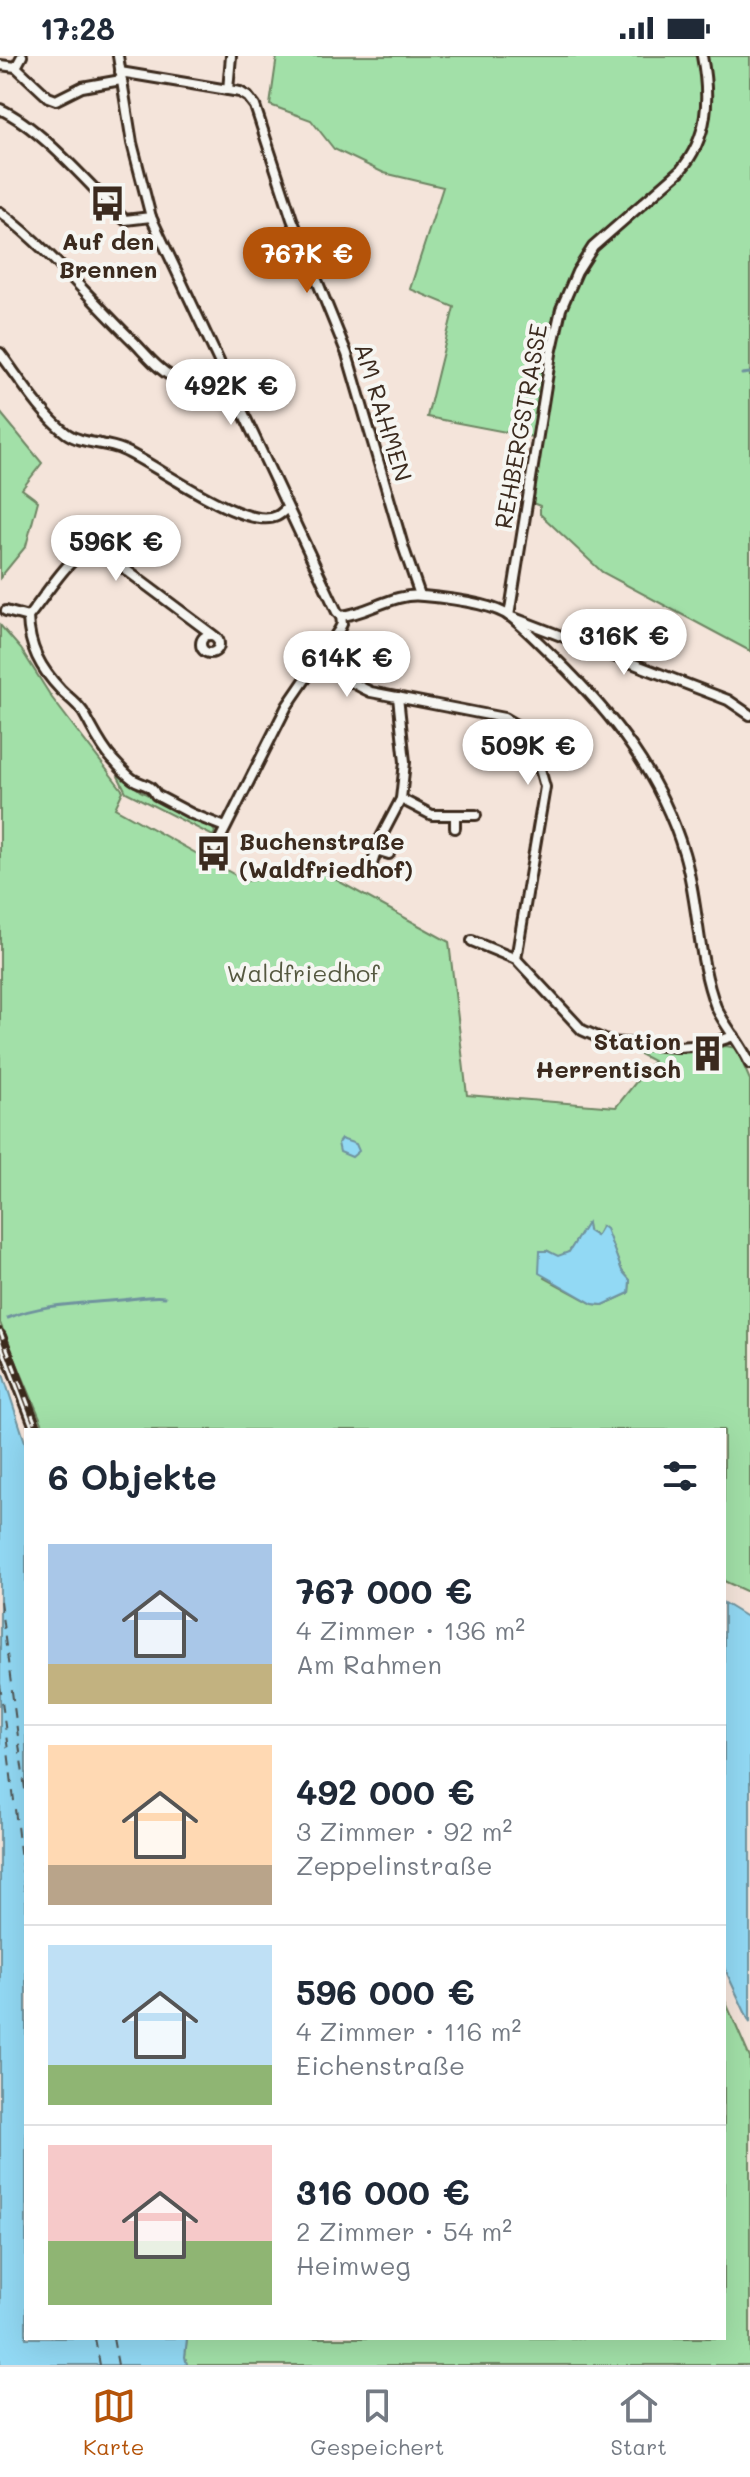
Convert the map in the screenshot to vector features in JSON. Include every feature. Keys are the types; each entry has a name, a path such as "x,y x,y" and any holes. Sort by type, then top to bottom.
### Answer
{"street":[{"path":"16,67 22,56"},
{"path":"109,56 119,68 132,143 151,217 341,616 339,630 287,706 215,849"},
{"path":"228,90 231,56"},
{"name":"REHBERGSTRASSE","path":"509,616 561,309 577,272 593,247 680,171 692,156 703,127 707,98 702,56"},
{"path":"0,65 16,67 48,97 56,100 119,68"},
{"name":"AM RAHMEN","path":"119,68 228,90 248,97 255,106 292,219 347,354 420,595"},
{"path":"0,109 14,115 38,134 125,220 151,217"},
{"path":"0,212 27,233 161,368 181,381 222,371"},
{"path":"0,353 52,422 77,440 100,442 121,449 221,506 261,518 276,517 287,508"},
{"path":"213,635 102,552 88,550 75,558 59,575 48,594 28,617 29,640 38,659 60,689 82,710 98,741 113,760 136,781 153,789 156,795 225,827"},
{"path":"341,616 397,598 420,595 457,600 509,616 728,700 750,715"},
{"path":"6,611 28,617"},
{"path":"509,616 588,692 631,744 663,795 684,855 698,914 707,979 717,1008 750,1064"},
{"path":"322,655 355,685 371,692 504,718 521,728 532,740 545,787 516,959"},
{"path":"372,864 401,799 405,762 398,697"},
{"path":"401,799 432,815 476,815"},
{"path":"455,815 455,828"},
{"path":"376,850 389,854"},
{"path":"472,941 516,959 582,1030 609,1042 678,1047 706,1045 734,1036"},
{"path":"0,1336 35,1428"}],"green space":[{"path":"277,56 750,56 750,651 602,572 540,514 540,506 530,502 538,438 427,417 454,307 410,289 443,187 384,173 334,149 311,120 270,105"},
{"path":"0,412 42,463 22,489 38,501 26,546 0,578"},
{"name":"Waldfriedhof","path":"0,625 21,649 52,698 123,791 115,808 246,881 322,872 449,942 467,1095 616,1107 653,1061 632,1050 683,1052 726,1046 736,1048 750,1080 750,1593 726,1582 726,1428 44,1428 0,1323","holes":["587,1224 588,1231 597,1236 601,1227 606,1230 622,1271 630,1280 629,1293 603,1305 593,1304 545,1278 548,1251 558,1257 569,1252"]},
{"path":"121,774 140,791 211,826 215,832 213,836 126,792 118,776"},
{"path":"726,2003 750,2058 750,2365 187,2365 187,2340 726,2340"}],"water":[{"path":"341,1139 356,1144 359,1151 352,1157 340,1152 338,1143"},
{"path":"587,1223 588,1231 596,1236 602,1226 606,1229 622,1271 630,1280 629,1293 603,1305 593,1304 539,1273 540,1251 558,1256 569,1252"},
{"path":"0,1365 24,1439 24,2340 187,2340 187,2365 0,2365"},
{"path":"726,1604 750,1619 750,2023 726,1971"}],"waterway":[{"path":"742,374 750,373"},
{"path":"8,1318 35,1309 63,1305 165,1297"}],"ferry route":[{"path":"0,1601 24,1782"},
{"path":"0,1684 24,1884"},
{"path":"95,2340 100,2365"},
{"path":"113,2340 118,2365"}],"railway":[{"path":"0,1330 37,1428"}],"place":[{"name":"Auf den Brennen","path":"108,203"},
{"name":"Buchenstraße (Waldfriedhof)","path":"213,854"},
{"name":"Station Herrentisch","path":"707,1054"}]}
